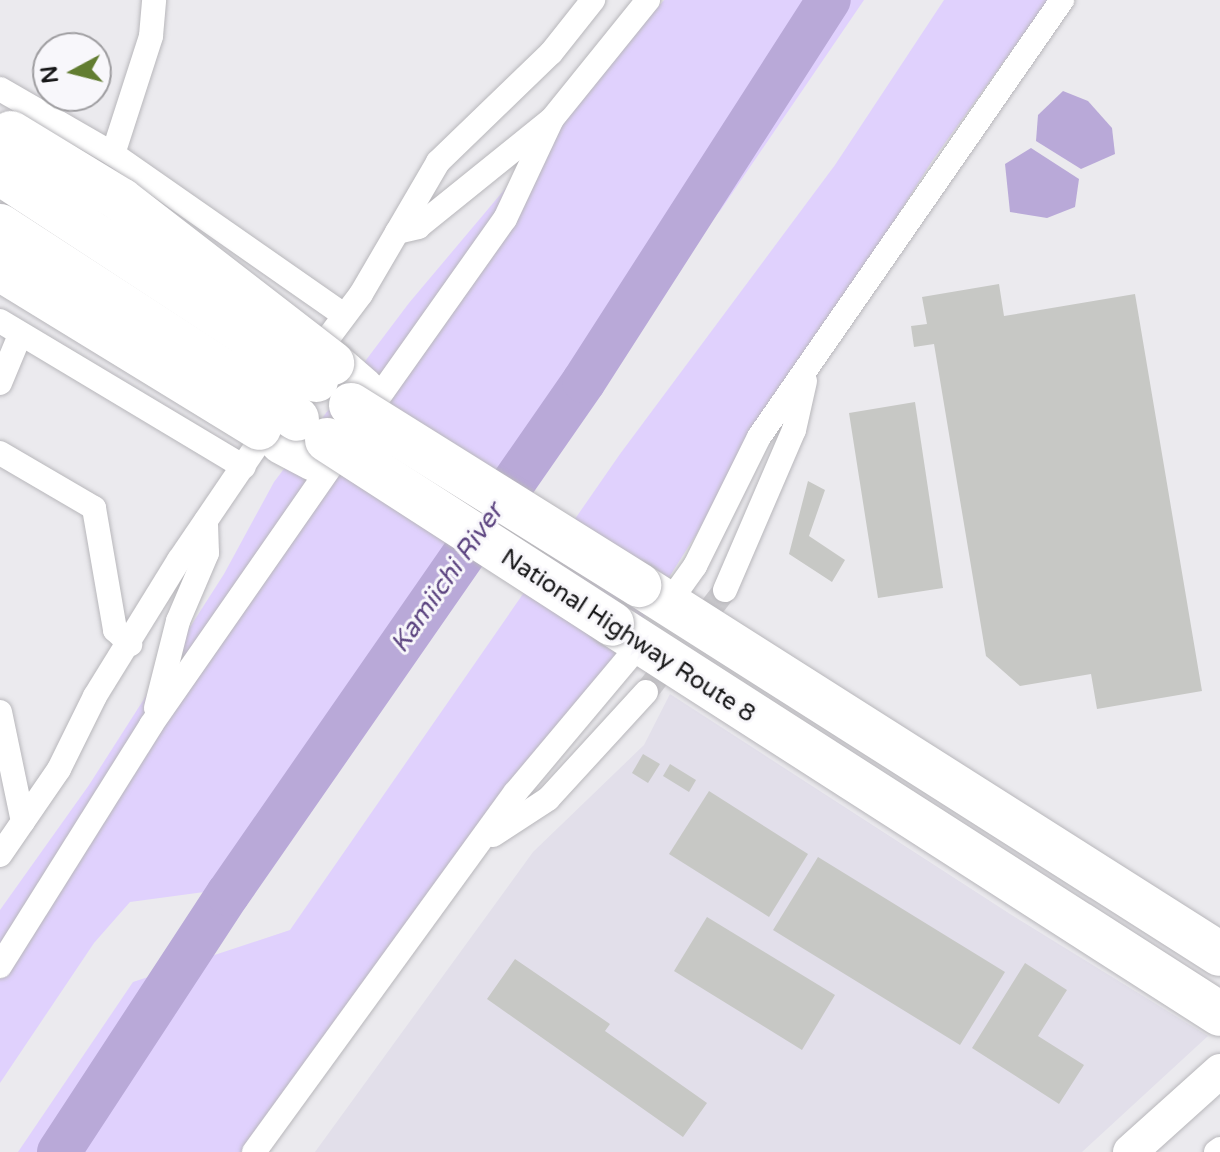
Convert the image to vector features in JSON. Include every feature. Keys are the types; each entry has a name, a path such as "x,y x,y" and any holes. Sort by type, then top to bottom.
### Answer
{"highway":[{"name":"National Highway Route 8","path":"4,144 121,200 340,384 495,496 654,593 1220,954"},
{"path":"0,226 305,440"},
{"path":"0,269 305,440"},
{"name":"National Highway Route 8","path":"305,440 469,534 1220,1014"}],"street":[{"path":"113,154 151,36 154,0"},
{"path":"0,855 206,521 397,232 438,162 551,53 593,0"},
{"path":"397,232 418,227 552,119 648,0"},
{"path":"654,593 695,566 759,437 1062,0"},
{"path":"0,89 113,154 342,314"},
{"path":"0,966 151,725 505,219 552,119"},
{"path":"0,383 10,328 244,467"},
{"path":"725,590 794,430 808,367"},
{"path":"0,453 94,508 115,630 130,644"},
{"path":"151,725 178,621 207,553 206,521"},
{"path":"254,1152 485,841 626,634"},
{"path":"485,841 548,799 646,692"},
{"path":"0,712 23,822"},
{"path":"1130,1152 1220,1071"}],"shaded area":[{"path":"664,0 864,0 720,211 548,395 440,607 219,890 130,902 94,943 0,1083 0,910 89,785 224,574 274,482 409,303"},
{"path":"944,0 1048,0 932,161 608,674 241,1152 18,1152 133,982 290,930 620,454 835,165"},
{"path":"1063,91 1088,101 1112,128 1115,154 1081,169 1036,141 1038,115"},
{"path":"1031,148 1079,179 1075,207 1047,218 1010,212 1005,164"},
{"path":"670,694 1010,914 1208,1036 1082,1152 315,1152 533,852 644,745"}],"building":[{"path":"999,284 1004,316 1135,294 1202,691 1097,709 1091,674 1020,686 986,656 934,344 914,347 911,326 927,324 922,297"},
{"path":"915,402 943,588 878,598 849,413"},
{"path":"808,481 825,490 809,536 845,560 832,582 789,554"},
{"path":"643,754 660,764 648,783 632,773"},
{"path":"670,764 696,780 689,792 663,776"},
{"path":"709,791 808,854 769,917 669,854"},
{"path":"818,857 1005,972 960,1045 773,930"},
{"path":"707,917 835,995 802,1050 674,971"},
{"path":"515,959 610,1024 605,1031 707,1103 683,1137 487,999"},
{"path":"1025,963 1067,990 1038,1036 1084,1065 1059,1104 972,1048"}],"waterway":[{"name":"Kamiichi River","path":"59,1152 228,894 584,381 829,0"}],"tunnel":[{"path":"646,692 725,590"}]}
